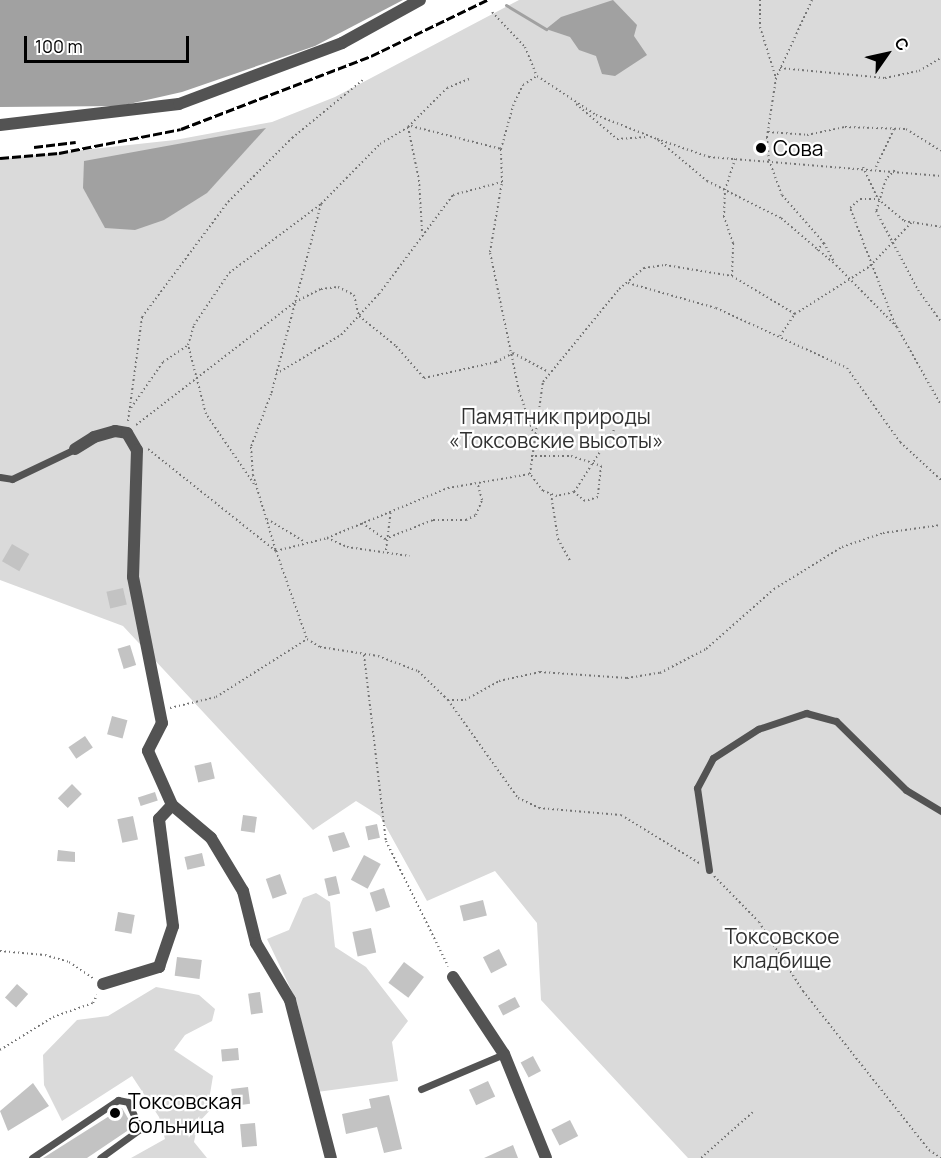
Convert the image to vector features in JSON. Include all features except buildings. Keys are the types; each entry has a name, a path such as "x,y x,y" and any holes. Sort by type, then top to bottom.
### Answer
{"street":[{"path":"0,126 179,104 342,43 420,0"},
{"path":"75,449 94,436 127,433 137,450 133,577 162,723 148,750 172,806 211,838 243,891 256,943 290,1000 331,1158"},
{"path":"103,984 159,967 173,926 159,819 172,806"},
{"path":"453,977 504,1054 546,1158"}],"lane":[{"path":"0,477 12,479 75,449"},
{"path":"709,870 697,788 713,758 758,729 806,713 836,721 906,790 941,811"},
{"path":"420,1089 504,1054"},
{"path":"32,1158 118,1100 128,1102 140,1129 100,1158"}],"path":[{"path":"760,0 760,27 776,78"},
{"path":"812,0 776,78 768,132 769,160 782,195 824,243 836,265 850,282 897,327"},
{"path":"492,12 525,47 537,76 574,102 617,139 650,137"},
{"path":"780,68 885,78 919,71 941,58"},
{"path":"534,437 489,252 502,182 501,149 523,85 537,76"},
{"path":"127,433 142,317 228,202 292,138 364,79"},
{"path":"256,486 223,444 206,414 188,345 194,325 229,273 321,204 380,144 408,127 447,88 469,79"},
{"path":"574,102 650,137 709,157 876,167 941,176"},
{"path":"408,127 501,149"},
{"path":"408,127 419,180 422,232"},
{"path":"768,132 807,135 845,127 906,129 941,151"},
{"path":"876,167 894,129"},
{"path":"657,139 725,190 781,218 836,265"},
{"path":"732,276 733,243 724,217 725,190 736,158"},
{"path":"862,166 878,199 904,221 941,227"},
{"path":"895,170 878,199 876,211 891,242 941,322"},
{"path":"276,374 341,335 359,316 453,195 502,182"},
{"path":"878,199 860,199 850,208 870,266 897,327 941,405"},
{"path":"321,204 276,374 251,447 256,486 307,639 320,646 363,653 418,671 448,700 518,798 539,808 621,815 664,838 709,870 759,922 803,991 916,1135 941,1158"},
{"path":"780,336 795,314 850,282 870,266 912,222"},
{"path":"817,250 824,243"},
{"path":"571,562 558,539 551,494 530,474 537,415 548,373 574,348 628,283 644,268 665,265 732,276 795,314"},
{"path":"628,283 716,308 847,368 900,442 941,480"},
{"path":"127,433 295,302 321,289 338,287 354,295 359,316 396,346 424,378 496,362 513,353"},
{"path":"129,410 151,375 188,345"},
{"path":"513,353 548,373"},
{"path":"574,492 614,430"},
{"path":"145,446 276,551"},
{"path":"531,456 571,456 591,465 601,466 601,492 594,500 585,501 574,492 551,494"},
{"path":"276,551 327,538 448,488 478,485 530,474"},
{"path":"385,539 433,520 466,520 476,514 482,500 478,485"},
{"path":"386,550 385,539 391,512"},
{"path":"267,519 308,543"},
{"path":"362,523 385,539"},
{"path":"448,700 465,700 499,681 540,672 627,678 660,673 706,649 774,590 842,547 883,533 941,525"},
{"path":"327,538 347,547 386,550 409,556"},
{"path":"160,710 216,698 307,639"},
{"path":"363,653 386,841 453,977"},
{"path":"0,951 69,962 103,984 93,1003 53,1017 0,1050"},
{"path":"701,1158 753,1112"}],"green space":[{"name":"Памятник природы «Токсовские высоты»","path":"519,0 941,0 941,1158 688,1158 541,1000 537,923 495,871 427,901 380,816 356,801 313,830 123,626 0,580 0,159 175,140 272,122 335,97"},
{"path":"316,893 330,902 335,947 366,967 408,1021 392,1042 398,1081 317,1092 297,1002 267,939 289,930 303,898"},
{"path":"156,987 199,995 215,1009 212,1021 185,1035 174,1050 213,1076 209,1100 213,1107 198,1123 194,1142 207,1158 131,1158 165,1139 159,1117 132,1076 62,1121 44,1085 43,1055 77,1020 108,1016"}],"shaded area":[{"path":"0,0 403,0 315,46 182,92 120,106 0,107"},
{"path":"613,0 637,25 634,36 647,55 615,76 602,74 596,56 579,50 570,37 546,29 561,17"},
{"path":"266,128 207,193 164,220 135,230 105,228 83,188 84,161"}],"waterway":[{"path":"506,5 546,29"}],"railway":[{"path":"0,158 59,153 181,129 371,56 487,0"},
{"path":"34,147 76,142"}],"place":[{"name":"Сова","path":"761,148"},
{"name":"Токсовская больница","path":"115,1113"}],"park label":[{"name":"Токсовское кладбище","path":"782,948"}]}
